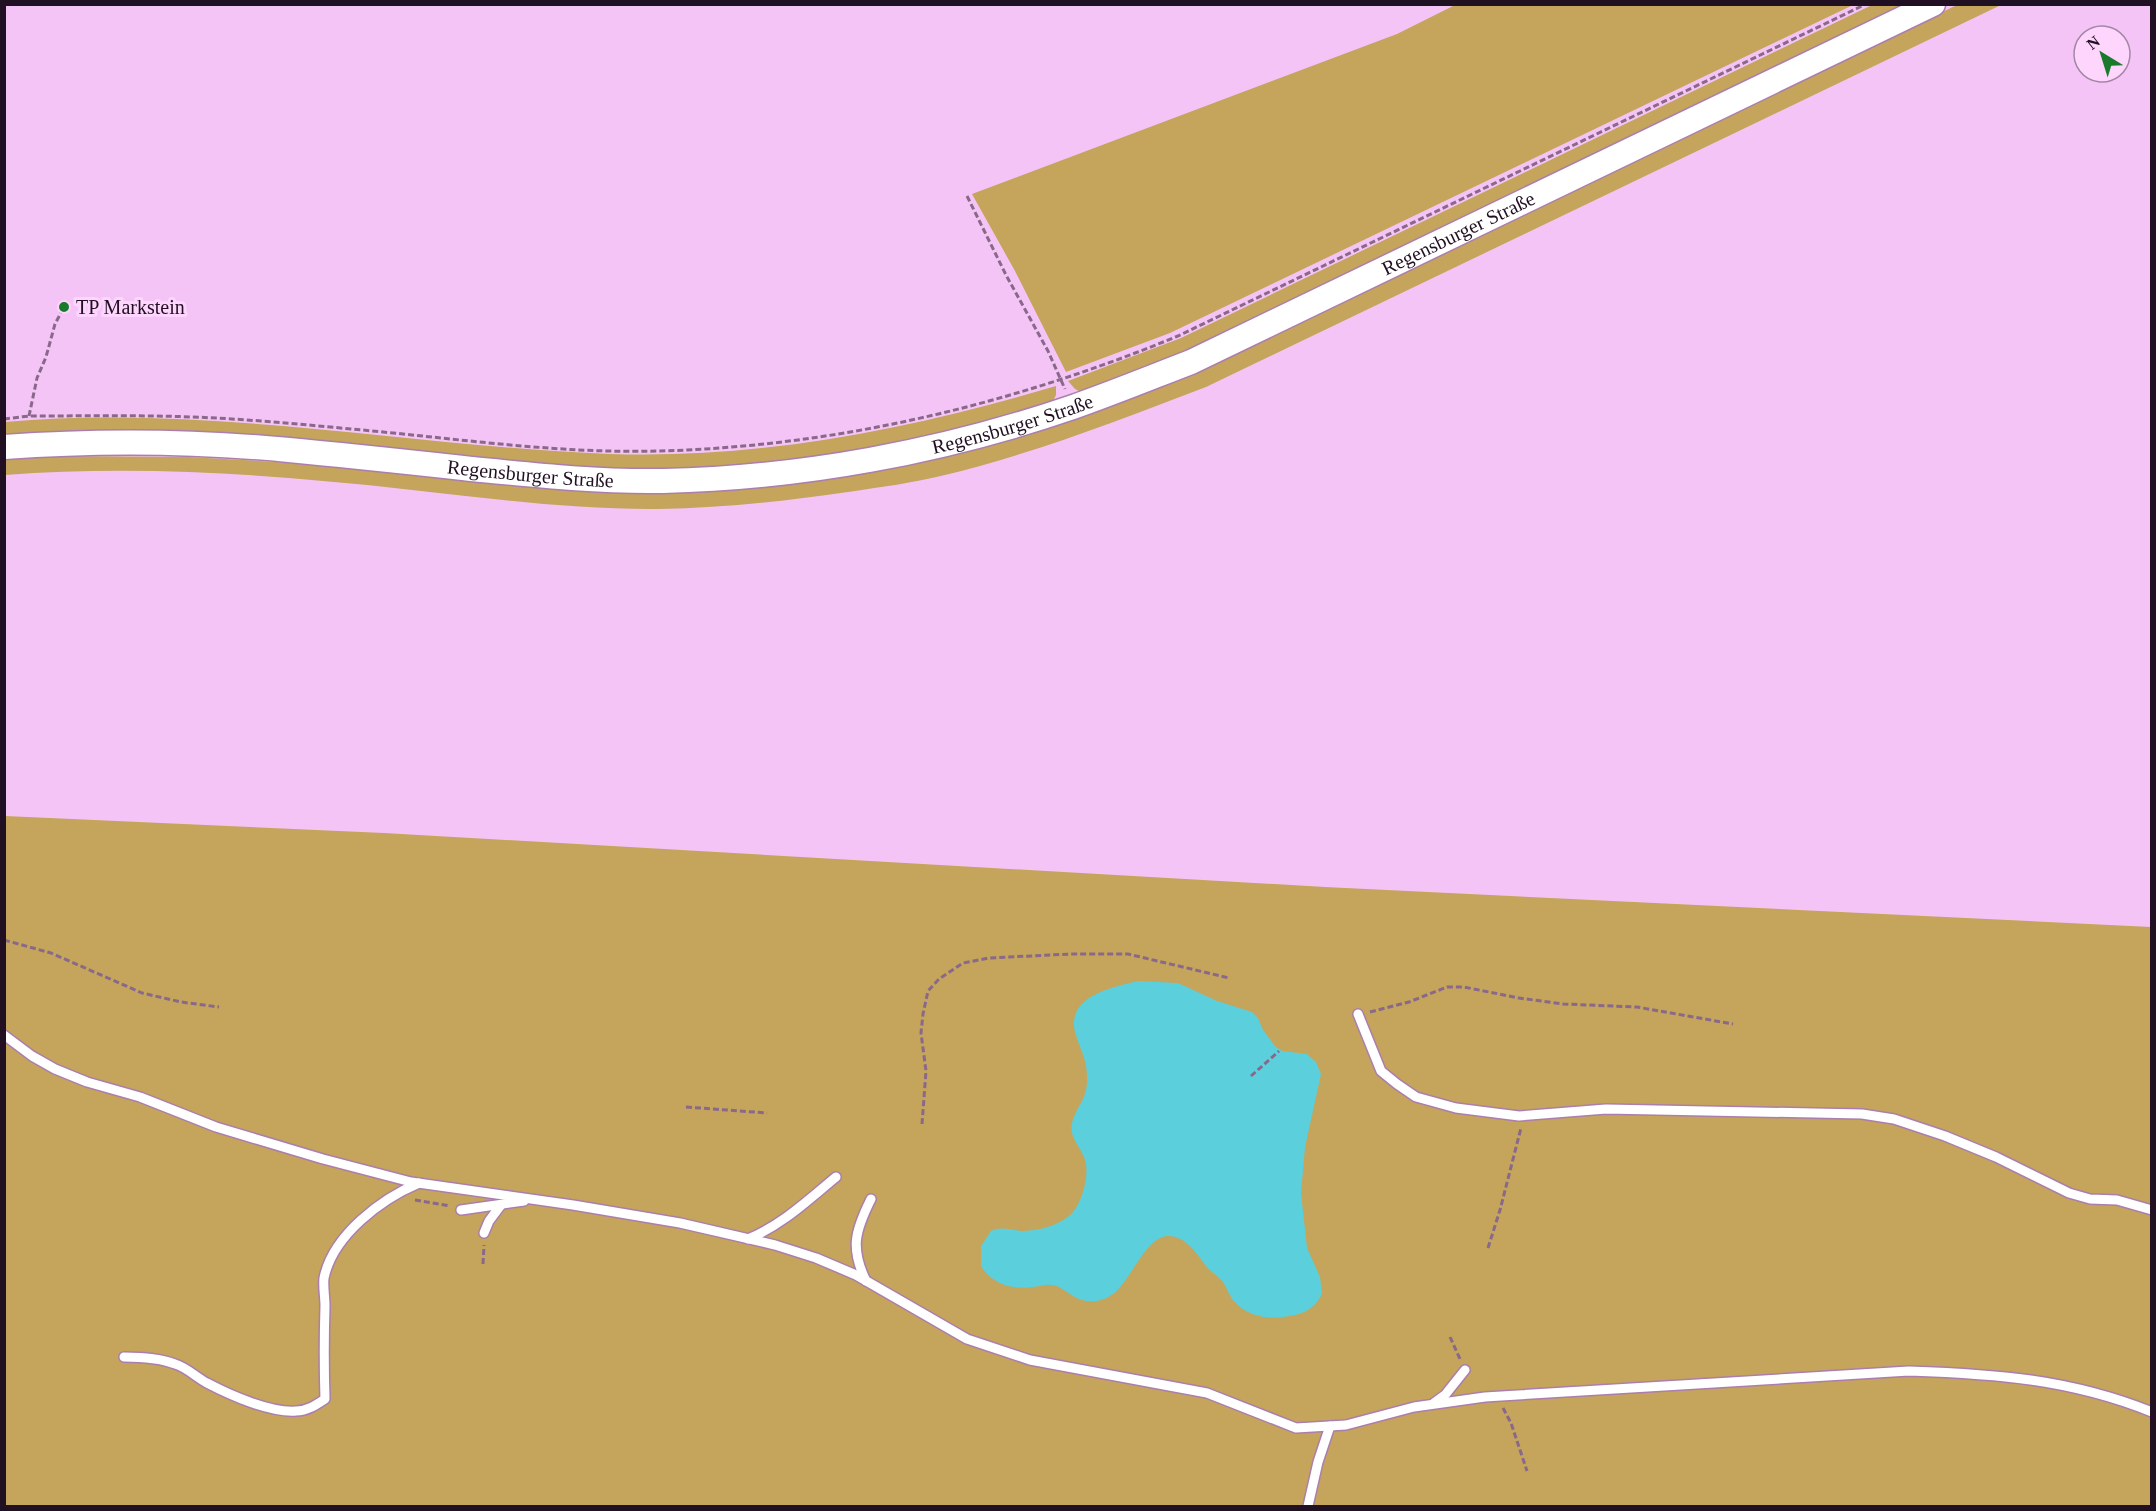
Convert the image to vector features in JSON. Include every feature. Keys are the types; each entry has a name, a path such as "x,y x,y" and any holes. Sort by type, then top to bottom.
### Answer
{"street":[{"name":"Regensburger Straße","path":"4,447 56,443 126,442 203,445 284,450 555,477 663,481 801,469 926,448 1072,408 1191,362 1933,4"}],"lane":[{"path":"1358,1014 1381,1071 1416,1097 1456,1108 1524,1115 1606,1109 1862,1114 1894,1119 1945,1136 1996,1157 2069,1193 2090,1199 2117,1200 2151,1210"},
{"path":"4,1035 40,1060 87,1082 140,1097 216,1126 323,1159 419,1183 680,1223 816,1257 867,1281 967,1338 1030,1360 1207,1393 1296,1428 1346,1425 1413,1407 1485,1397 1909,1371 1979,1373 2029,1378 2091,1390 2151,1412"},
{"path":"748,1239 768,1231 783,1221 836,1177"},
{"path":"124,1357 151,1358 176,1364 216,1387 279,1410 296,1412 311,1408 325,1399 324,1279 331,1260 345,1238 370,1212 399,1192 419,1183"},
{"path":"461,1210 534,1199"},
{"path":"867,1281 858,1265 856,1234 871,1199"},
{"path":"484,1233 501,1204"},
{"path":"1432,1404 1445,1395 1465,1370"},
{"path":"1308,1506 1315,1473 1330,1426"}],"path":[{"path":"4,419 29,416 193,417 354,429 514,445 611,451 728,448 825,436 921,419 1062,381 1178,336 1866,4"},
{"path":"967,196 1059,374"},
{"path":"29,416 37,378 46,357 55,324 64,307"},
{"path":"4,940 51,953 142,993 181,1002 219,1007"},
{"path":"922,1124 927,1071 921,1033 928,991 939,979 963,963 989,958 1128,954 1229,978"},
{"path":"1358,1014 1385,1009 1447,987 1464,987 1563,1004 1637,1007 1733,1024"},
{"path":"1251,1076 1279,1051"},
{"path":"686,1107 767,1113"},
{"path":"1488,1248 1524,1115"}],"shaded area":[{"path":"1457,4 1853,5 1170,333 1066,372 1015,271 972,194 1397,34"},
{"path":"1872,5 1909,5 1186,353 1083,393 1075,389 1068,381 1181,338"},
{"path":"1957,5 2001,5 1206,387 1044,446 945,475 897,485 801,498 731,506 659,509 533,503 365,485 204,473 84,471 5,475 5,459 60,456 188,457 276,462 550,487 884,467 1354,295"},
{"path":"1056,386 1056,395 1052,403 970,428 879,447 719,468 609,470 5,438 5,422 81,418 156,418 308,428 534,450 610,454 723,452 836,438 891,428"},
{"path":"5,816 384,833 1325,887 2151,927 2151,1506 5,1506"},
{"path":"1138,981 1178,983 1217,1001 1252,1012 1275,1046 1282,1051 1307,1054 1316,1062 1321,1074 1305,1147 1301,1193 1307,1248 1320,1277 1322,1294 1313,1307 1305,1312 1274,1318 1246,1311 1233,1300 1223,1282 1186,1242 1168,1236 1160,1238 1145,1251 1113,1294 1096,1301 1072,1296 1053,1285 1018,1288 1003,1284 991,1277 981,1266 981,1246 991,1231 1002,1229 1028,1231 1047,1227 1064,1220 1078,1205 1086,1180 1086,1163 1071,1128 1086,1091 1087,1070 1075,1032 1074,1020 1084,1002 1094,995 1116,986"}],"place":[{"name":"TP Markstein","path":"64,307"}]}
